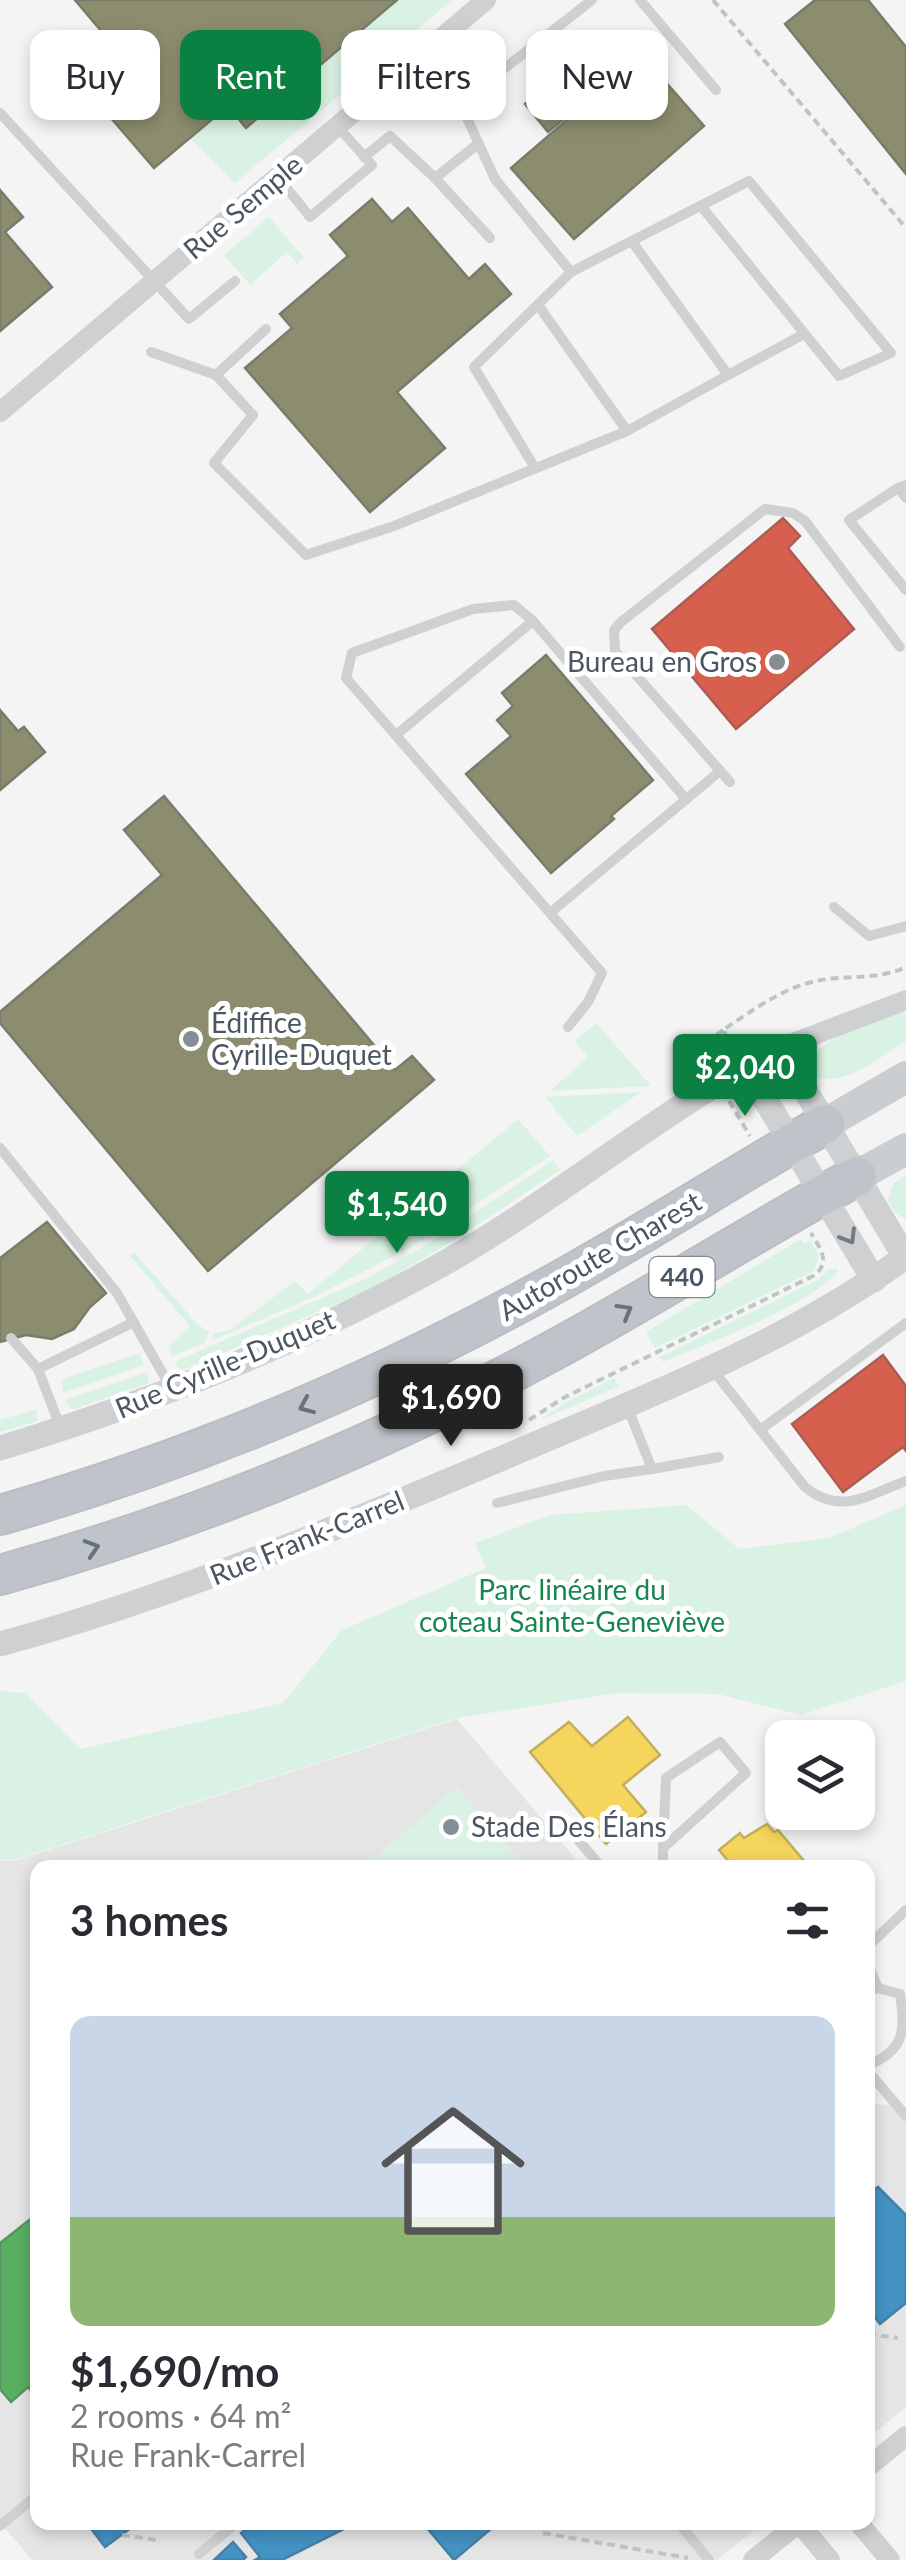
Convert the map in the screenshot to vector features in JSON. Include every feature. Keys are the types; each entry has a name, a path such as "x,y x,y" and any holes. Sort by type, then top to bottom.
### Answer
{"highway":[{"name":"Autoroute Charest","path":"0,1515 182,1456 367,1378 548,1288 826,1124"},
{"name":"Autoroute Charest","path":"0,1575 201,1511 391,1432 589,1331 857,1176"}],"main road":[{"name":"Autoroute Charest","path":"826,1124 906,1077"},
{"name":"Autoroute Charest","path":"857,1176 906,1149"}],"street":[{"name":"Rue Semple","path":"450,30 486,0"},
{"name":"Rue Semple","path":"0,412 345,120"},
{"name":"Rue Cyrille-Duquet","path":"0,1448 61,1430 273,1350 441,1264 568,1186 745,1066 780,1048 906,1000"},
{"path":"780,1048 857,1176"},
{"path":"745,1066 874,1280"},
{"name":"Rue Frank-Carrel","path":"0,1644 148,1600 302,1542 712,1368 788,1331 906,1257 857,1176"},
{"path":"875,2461 906,2436"},
{"path":"752,2560 791,2530"},
{"path":"806,2530 830,2560"},
{"path":"865,2530 890,2560"}],"lane":[{"path":"506,68 592,0"},
{"path":"640,0 716,90"},
{"path":"0,113 190,319 234,281"},
{"path":"468,120 496,179 572,272"},
{"path":"278,177 310,217 372,166 338,126"},
{"path":"364,156 390,136 490,238"},
{"path":"435,178 480,143"},
{"path":"536,468 474,366 572,272 749,181 890,352 839,376 701,206"},
{"path":"632,243 728,375"},
{"path":"538,304 627,431"},
{"path":"216,376 266,329"},
{"path":"151,352 216,376 253,415 214,463 306,555 394,526 627,431 804,334"},
{"path":"906,498 902,487 849,520 906,590"},
{"path":"730,782 615,651 614,630 765,510 794,513 805,521 900,647"},
{"path":"568,1027 588,1002 602,973 346,678 352,653 473,609 514,605 533,621 686,799"},
{"path":"396,736 533,621"},
{"path":"550,913 720,771"},
{"path":"834,906 869,936 906,926"},
{"path":"0,1148 117,1293 171,1388"},
{"path":"38,1369 134,1322"},
{"path":"760,1430 904,1329"},
{"path":"10,1338 38,1369 61,1430"},
{"path":"712,1368 805,1487 820,1500 832,1504 850,1502 906,1481"},
{"path":"626,1405 652,1469"},
{"path":"497,1503 604,1476 719,1457"},
{"path":"663,1860 666,1778 720,1742 746,1773 664,1848"},
{"path":"559,1818 595,1860"},
{"path":"875,1939 906,1910"},
{"path":"875,1989 903,1992 901,2037 893,2054 875,2059"},
{"path":"875,2082 906,2116"},
{"path":"0,2526 30,2501"},
{"path":"198,2554 228,2530"},
{"path":"684,2530 706,2560"}],"path":[{"path":"712,0 906,228"},
{"path":"702,1054 702,1044 780,994 805,984 871,976 906,967"},
{"path":"723,1030 745,1066"},
{"path":"734,1110 748,1134"},
{"path":"521,1428 553,1404 813,1276 824,1262 817,1243"},
{"path":"875,2335 898,2338"},
{"path":"543,2533 706,2560"},
{"path":"122,2535 156,2540"}],"shaded area":[{"path":"457,1719 577,1860 30,1860 30,2530 754,2530 717,2560 32,2560 0,2522 0,1860 14,1861"},
{"path":"875,2104 893,2105 906,2120 906,2407 875,2432"}],"green space":[{"path":"397,0 452,0 416,30 362,30"},
{"path":"341,47 341,94 321,110 321,64"},
{"path":"211,120 241,120 247,127 255,120 310,120 235,183 190,138"},
{"path":"269,217 304,258 297,264 287,252 250,285 224,255"},
{"path":"898,1010 906,1014 906,1041 847,1075 822,1079 810,1075 806,1065 822,1047"},
{"path":"595,1024 651,1086 550,1091 588,1057 575,1041"},
{"path":"641,1092 577,1136 545,1097"},
{"path":"518,1119 550,1156 409,1248 314,1297 211,1341 213,1334 230,1330 295,1281 308,1294"},
{"path":"553,1160 560,1170 442,1248 368,1290 181,1371 174,1362 368,1278 435,1240"},
{"path":"906,1175 906,1219 895,1213 888,1200 893,1184"},
{"path":"801,1239 803,1243 811,1241 819,1256 814,1271 655,1348 646,1332"},
{"path":"134,1252 197,1324 209,1332 204,1343 172,1356 169,1346 190,1326 130,1256"},
{"path":"828,1269 839,1269 827,1282 785,1309 663,1362 660,1357 819,1279"},
{"path":"139,1353 144,1365 63,1393 62,1379"},
{"path":"147,1372 149,1383 72,1410 65,1400"},
{"path":"614,1378 619,1386 540,1420 565,1403"},
{"path":"37,1409 38,1421 0,1432 0,1420"},
{"name":"Parc linéaire du coteau Sainte-Geneviève","path":"686,1505 739,1549 829,1538 906,1505 906,1681 801,1715 718,1694 618,1693 457,1718 14,1860 0,1859 0,1691 25,1693 80,1749 283,1703 342,1630 486,1568 475,1543 550,1515"},
{"name":"Stade Des Élans","path":"457,1787 520,1860 372,1860"}],"building: Homes":[{"path":"628,1717 660,1755 623,1785 646,1812 606,1844 530,1752 569,1722 592,1746"},
{"path":"765,1825 765,1830 778,1830 803,1860 727,1860 719,1850 740,1833 744,1838"}],"building: Shops":[{"path":"783,518 800,536 788,548 854,629 736,729 652,629"},
{"path":"883,1355 906,1386 906,1451 903,1447 843,1492 792,1424"}],"building: Schools":[{"path":"878,2187 906,2215 906,2303 880,2324 875,2317"},
{"path":"92,2530 128,2530 105,2547"},
{"path":"342,2530 282,2560 255,2560 260,2557 241,2533"},
{"path":"429,2530 490,2530 454,2560"},
{"path":"233,2542 246,2557 243,2560 214,2560"}],"building: Public":[{"path":"30,2219 30,2389 28,2387 11,2402 0,2389 0,2243"}],"building: Industry":[{"path":"75,0 397,0 362,30 341,30 341,47 321,64 321,30 180,30 180,120 211,120 154,168 113,120 160,120 160,30 100,30"},
{"path":"815,0 868,0 906,47 906,174 785,24"},
{"path":"668,85 704,126 574,239 511,168 567,120 668,120"},
{"path":"239,120 255,120 246,128"},
{"path":"538,120 562,120 548,132"},
{"path":"0,190 23,217 5,232 52,287 0,331"},
{"path":"372,199 392,222 408,208 469,279 485,264 511,294 397,392 445,448 370,512 245,368 292,328 280,314 348,256 330,235"},
{"path":"546,655 653,780 551,873 466,774 511,736 497,720 513,706 502,693"},
{"path":"0,710 18,731 24,727 45,752 0,790"},
{"name":"Édiffice Cyrille-Duquet","path":"164,796 395,1070 412,1056 434,1080 208,1271 0,1023 0,1012 162,875 124,830"},
{"path":"47,1222 106,1293 74,1329 52,1339 26,1335 0,1342 0,1258"}],"place":[{"name":"Bureau en Gros","path":"777,662"},
{"name":"Édiffice Cyrille-Duquet","path":"191,1039"},
{"name":"Stade Des Élans","path":"451,1827"}]}
